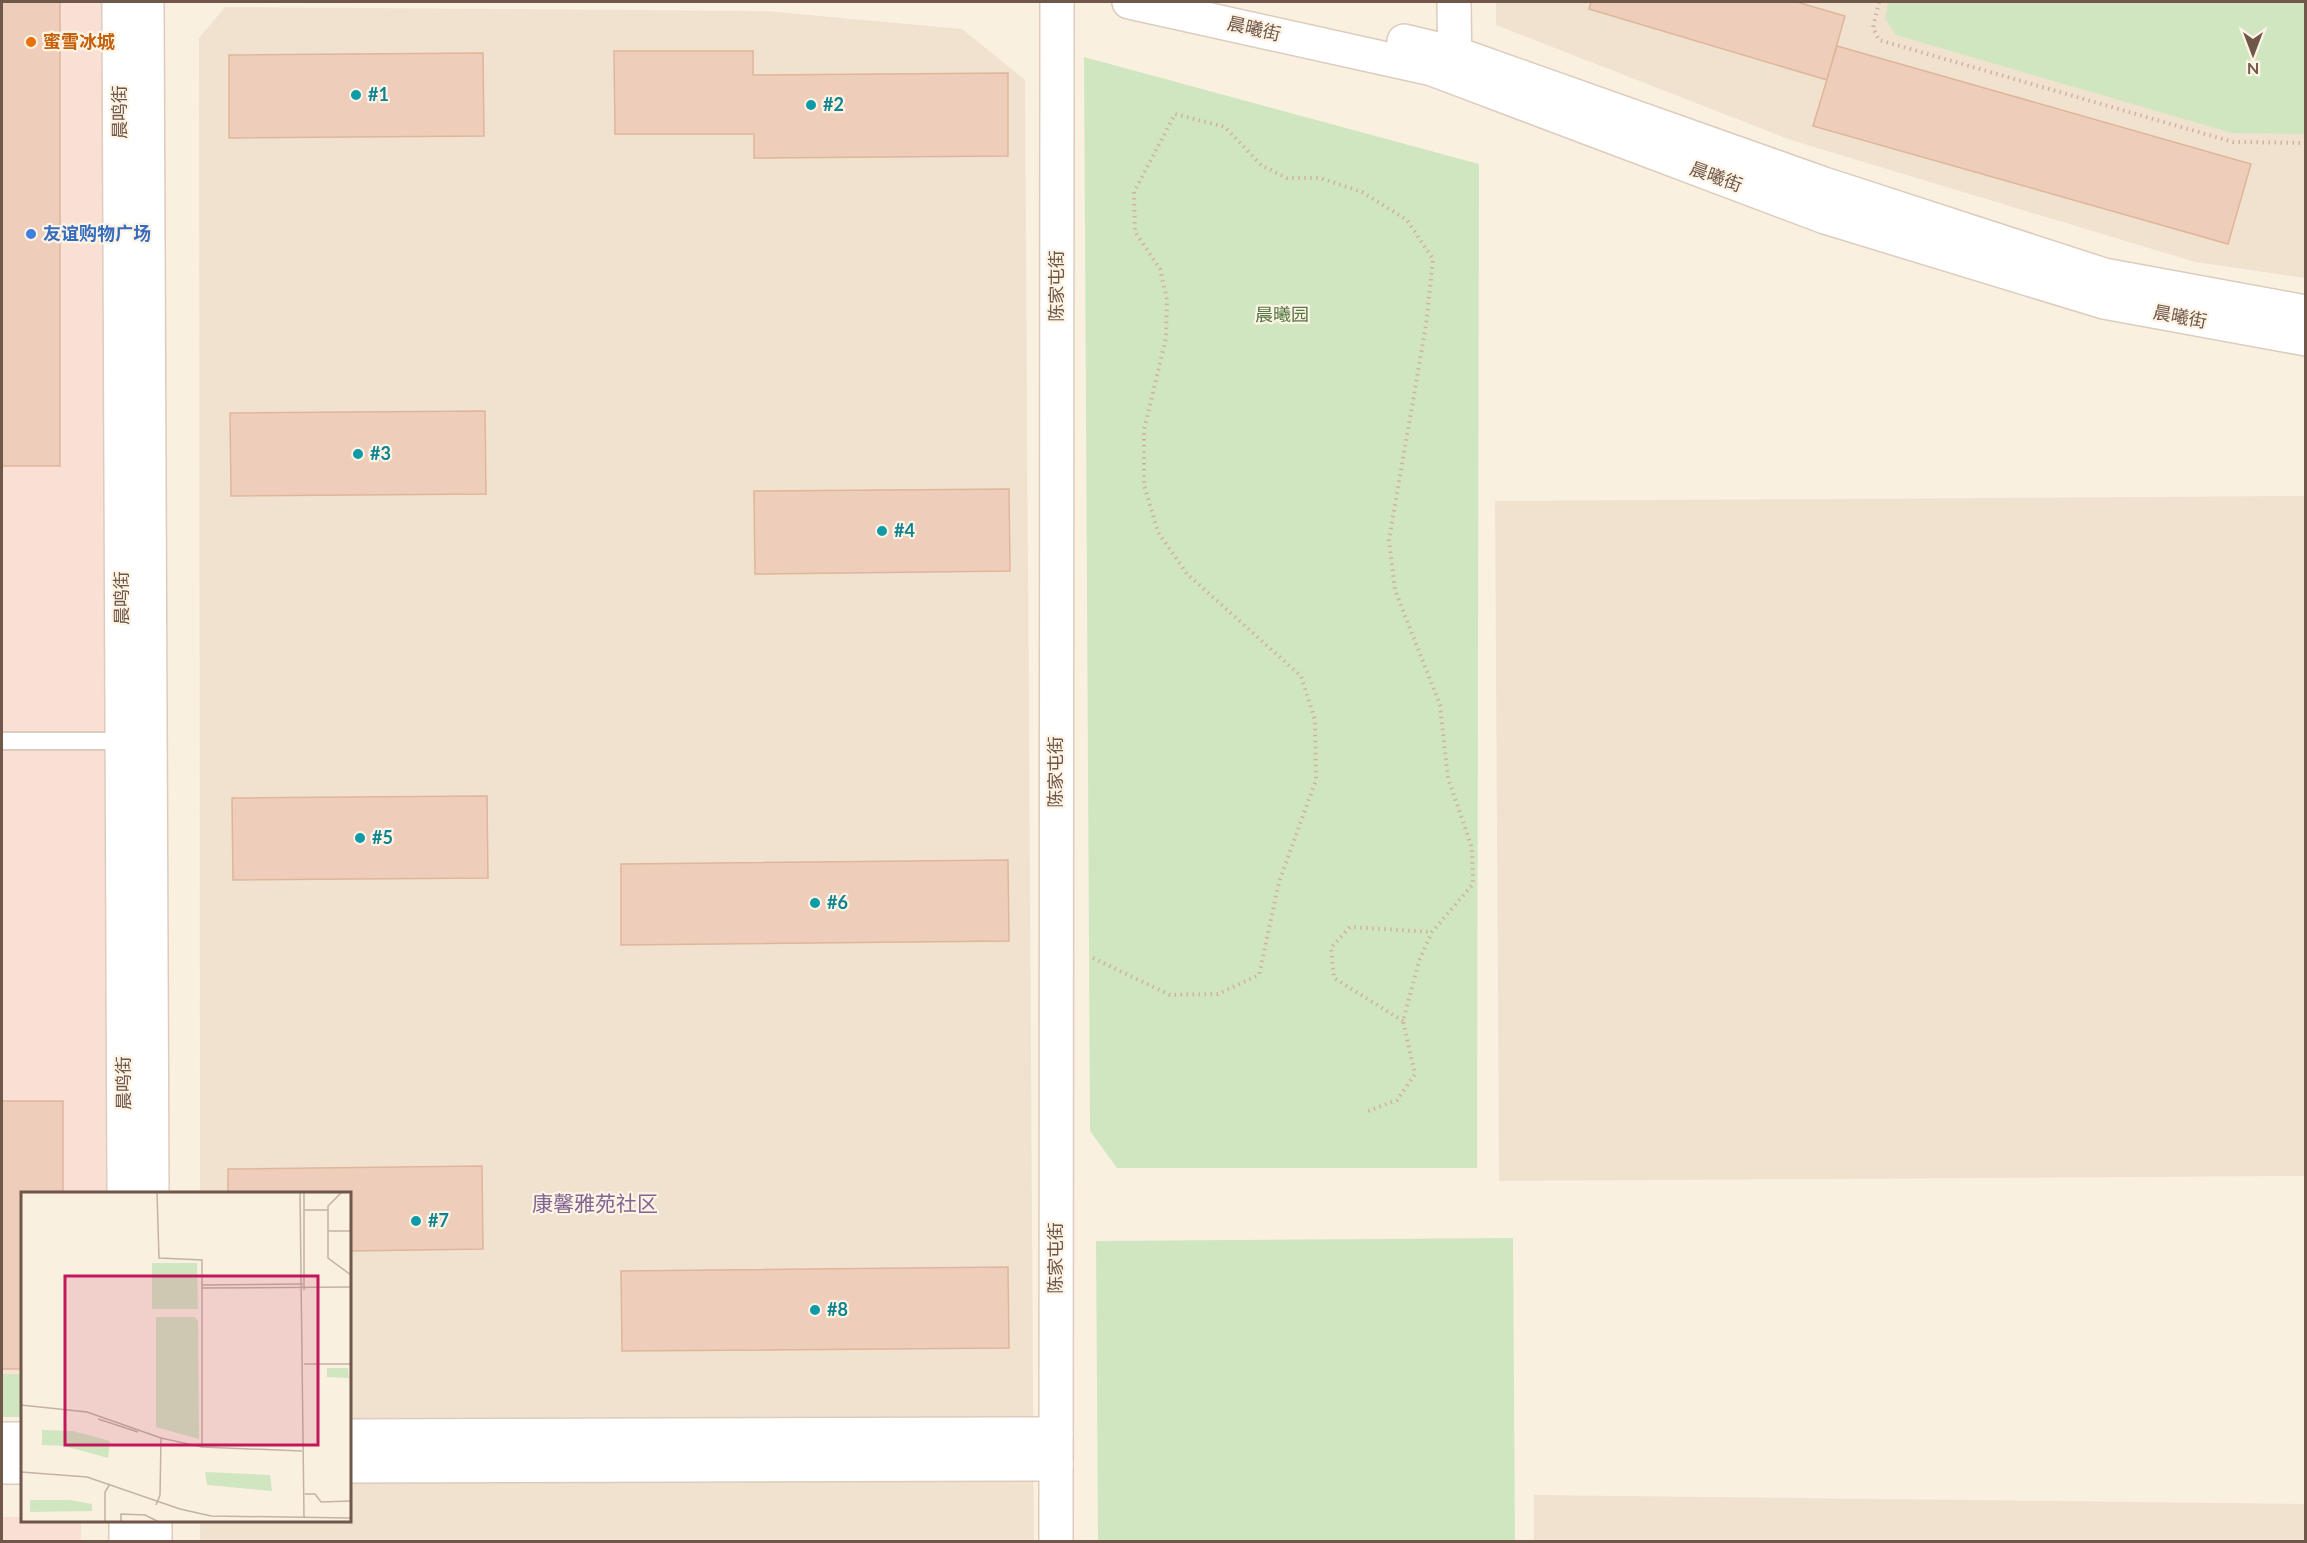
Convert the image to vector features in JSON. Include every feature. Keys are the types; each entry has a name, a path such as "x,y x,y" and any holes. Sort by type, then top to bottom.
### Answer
{"street":[{"name":"晨鸣街","path":"119,2 124,1192"},
{"name":"晨鸣街","path":"147,2 152,1192"},
{"name":"陈家屯街","path":"1056,1542 1057,2"},
{"name":"晨曦街","path":"1130,2 1443,62 1836,220 2104,302 2306,339"},
{"name":"晨曦街","path":"1230,2 1443,62 2104,275 2306,312"},
{"path":"1432,2 1443,62"},
{"path":"1443,62 1454,2"},
{"path":"351,1436 1056,1449"},
{"path":"2,1439 21,1439"},
{"path":"351,1466 1056,1449"},
{"path":"2,1467 21,1467"},
{"path":"126,1522 126,1542"},
{"path":"155,1522 155,1542"}],"lane":[{"path":"2,741 122,741"}],"path":[{"path":"1879,2 1873,28 1879,40 2233,142 2306,142"},
{"path":"1088,956 1170,995 1218,994 1258,975 1279,882 1316,780 1315,720 1301,676 1187,574 1158,532 1144,485 1144,430 1166,338 1167,300 1160,268 1135,232 1134,192 1175,114 1226,127 1261,165 1287,178 1320,178 1362,192 1407,220 1433,258 1426,325 1389,540 1395,590 1440,705 1448,778 1472,848 1473,885 1432,932 1419,961 1403,1022 1414,1074 1397,1100 1368,1111"},
{"path":"1403,1022 1334,978 1331,948 1350,927 1432,932"}],"shaded area":[{"path":"2,2 105,2 109,1192 21,1192 21,1417 2,1417"},
{"path":"1496,2 2305,2 2305,278 2195,262 1791,140 1496,25"},
{"path":"225,7 766,11 962,29 1025,80 1034,1541 200,1541 200,1522 351,1522 351,1192 200,1192 199,38"},
{"path":"2305,496 2305,1176 1499,1181 1495,501"},
{"path":"1534,1495 2306,1504 2305,1542 1534,1542"},
{"path":"2,1517 21,1517 21,1522 81,1522 81,1541 2,1541"}],"green space":[{"path":"1888,2 2305,2 2305,134 2232,133 1896,35 1885,19"},
{"name":"晨曦园","path":"1084,57 1479,164 1477,1168 1117,1168 1090,1131"},
{"path":"1513,1238 1515,1541 1098,1541 1096,1241"},
{"path":"2,1374 21,1374 21,1417 2,1417"}],"building":[{"name":"友谊购物广场","path":"2,2 60,2 60,466 2,466"},
{"path":"1591,2 1797,2 1845,16 1827,80 1589,9"},
{"path":"1837,46 2251,164 2228,244 1813,126"},
{"name":"#2","path":"614,51 753,51 753,75 1008,73 1008,156 754,158 754,134 615,134"},
{"name":"#1","path":"483,53 484,136 229,138 229,55"},
{"name":"#3","path":"485,411 486,494 231,496 230,413"},
{"name":"#4","path":"1009,489 1010,571 755,574 754,491"},
{"name":"#5","path":"487,796 488,878 233,880 232,798"},
{"name":"#6","path":"1008,860 1009,941 621,945 621,864"},
{"path":"2,1101 63,1101 63,1192 21,1192 21,1369 2,1369"},
{"name":"#7","path":"482,1166 483,1249 351,1251 351,1192 228,1192 228,1169"},
{"name":"#8","path":"1008,1267 1009,1348 622,1351 621,1271"},
{"path":"2170,1541 2289,1542 2170,1542"}],"place":[{"name":"蜜雪冰城","path":"31,42"},
{"name":"#1","path":"356,95"},
{"name":"#2","path":"811,105"},
{"name":"友谊购物广场","path":"31,234"},
{"name":"#3","path":"358,454"},
{"name":"#4","path":"882,531"},
{"name":"#5","path":"360,838"},
{"name":"#6","path":"815,903"},
{"name":"#7","path":"416,1221"},
{"name":"#8","path":"815,1310"}],"district":[{"name":"康馨雅苑社区","path":"595,1204"}]}
